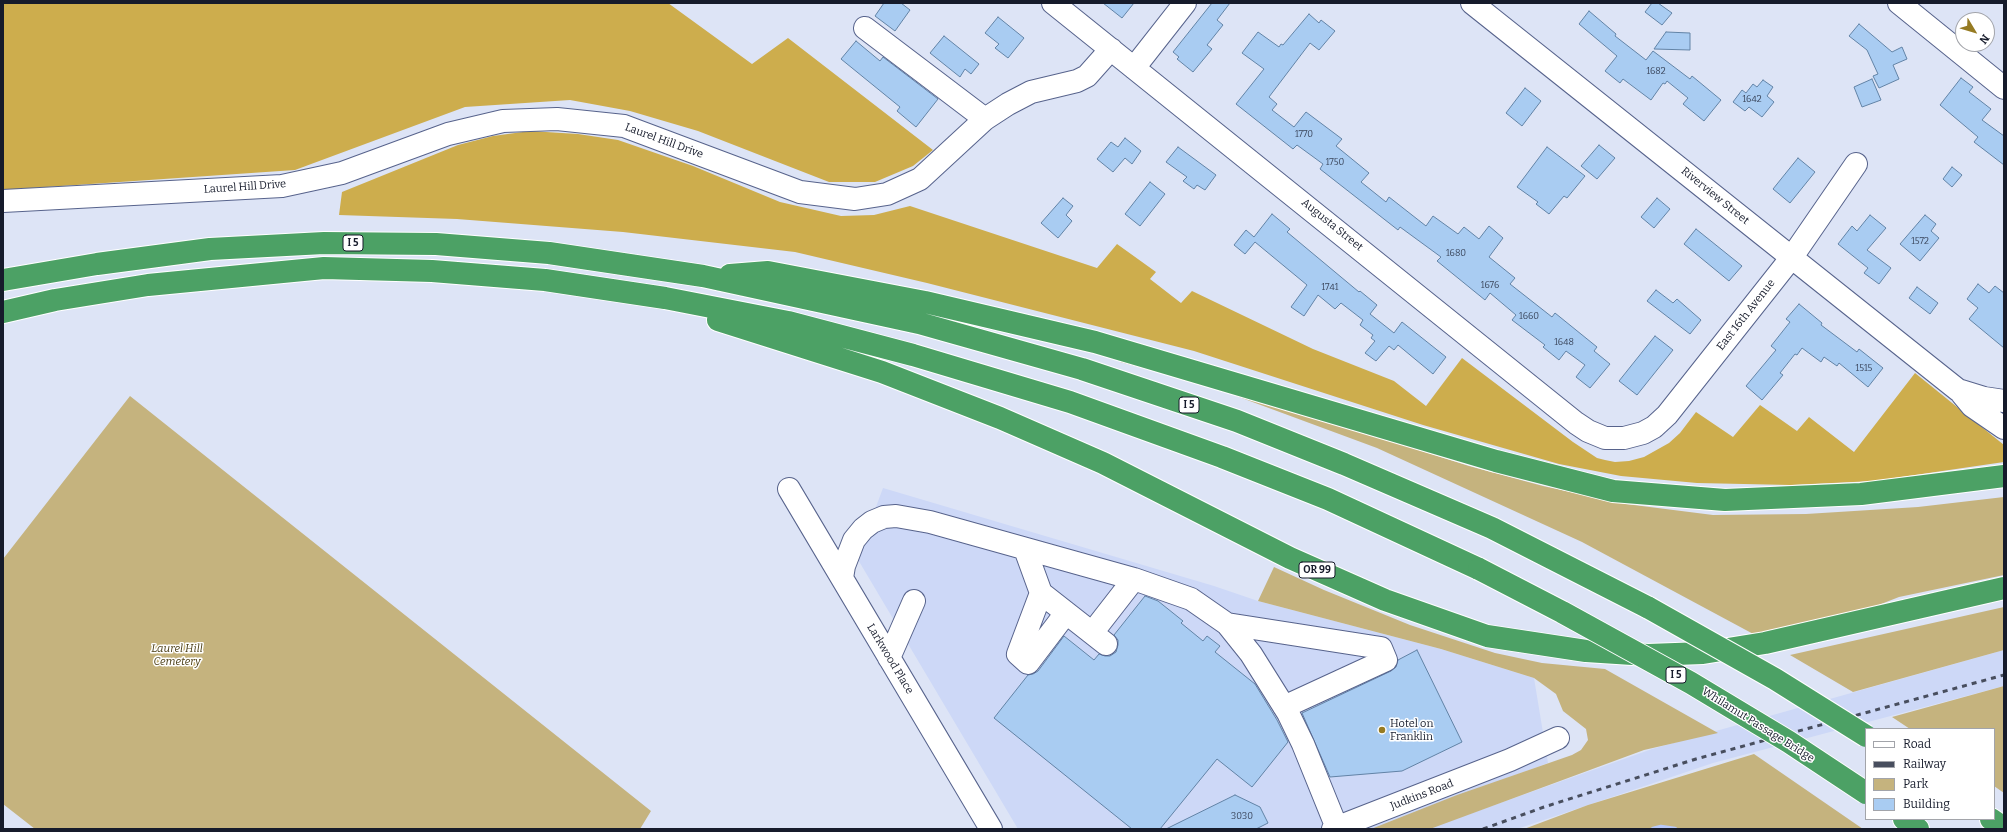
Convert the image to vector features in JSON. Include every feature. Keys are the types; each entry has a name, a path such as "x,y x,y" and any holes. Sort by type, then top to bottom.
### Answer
{"highway":[{"name":"I 5","path":"3,280 97,264 210,249 324,243 436,244 550,253 703,276 919,323 1082,369 1237,421 1344,464 1492,528 1650,608 1775,679 1865,735"},
{"name":"I 5","path":"3,312 56,300 148,285 324,268 432,271 545,280 665,298"},
{"path":"703,276 768,272 925,302 1095,342 1496,461 1613,491 1725,500 1860,494 2000,477"},
{"name":"Whilamut Passage Bridge","path":"665,298 788,322 913,355 1070,402 1222,457 1328,499 1479,570 1562,612 1691,683 1789,742 1865,792"},
{"name":"OR 99","path":"665,298 732,325 882,372 993,415 1103,463 1283,554 1385,600 1487,636 1586,651 1648,655 1703,653 1765,644 2004,588"},
{"path":"3,320 56,300"},
{"path":"1905,820 1918,829"},
{"path":"1992,820 2004,828"}],"street":[{"name":"Augusta Street","path":"1052,3 1576,423 1596,435 1615,439"},
{"path":"1134,68 1185,3"},
{"name":"Riverview Street","path":"1472,3 1958,390 1972,406 2004,428"},
{"path":"1899,3 2004,88"},
{"path":"865,28 985,119"},
{"name":"Laurel Hill Drive","path":"3,202 282,186 342,173 448,134 503,121 557,119 624,126 800,192 855,199 887,194 920,179 985,119 1030,92 1069,83 1087,76 1111,49"},
{"name":"East 16th Avenue","path":"1615,439 1643,433 1654,427 1667,415 1792,257 1856,164"},
{"name":"Riverview Street","path":"1958,390 1984,398 2004,401"},
{"name":"Larkwood Place","path":"789,489 991,829"},
{"path":"842,578 844,566 854,540 872,522 884,517 911,517 1134,579 1191,599 1227,624 1251,654 1284,707 1303,744 1335,828"},
{"path":"1025,549 1041,593 1099,639 1134,579"},
{"path":"1041,593 1018,654 1028,663 1066,613"},
{"path":"889,658 914,601"},
{"path":"1227,624 1381,648 1386,660 1284,707"},
{"name":"Judkins Road","path":"1335,828 1510,760 1558,738"}],"shaded area":[{"path":"3,3 668,3 752,64 788,38 933,150 913,166 875,182 829,182 698,131 630,111 570,100 465,107 295,170 3,190"},
{"path":"530,131 578,134 618,140 693,166 780,202 841,216 874,215 910,206 1097,268 1117,244 1156,272 1150,279 1181,303 1192,291 1313,349 1394,381 1426,406 1462,358 1573,442 1597,458 1605,460 1615,462 1629,461 1644,457 1669,443 1680,433 1696,412 1733,437 1760,405 1797,431 1809,417 1854,452 1915,373 2004,445 2004,462 1874,481 1790,485 1697,483 1621,476 1559,464 1423,425 1194,351 927,283 795,252 623,232 457,219 339,215 342,192 458,145 493,136"},
{"path":"883,488 1214,586 1258,601 1441,649 1534,678 1548,763 1371,829 1018,829 857,558"},
{"path":"2004,650 2004,686 1713,763 1517,829 1427,829 1652,749"}],"green space":[{"path":"1121,359 1293,410 1469,466 1543,486 1626,504 1713,515 1806,514 1918,507 2004,497 2004,575 1899,597 1871,608 1757,636 1582,542 1377,448 1212,387 1120,362"},
{"name":"Laurel Hill Cemetery","path":"130,396 651,811 640,829 35,829 3,804 3,559"},
{"path":"1274,567 1324,590 1410,625 1495,653 1542,663 1605,669 1718,733 1644,750 1430,829 1371,829 1457,795 1572,755 1581,750 1588,740 1586,729 1563,711 1556,694 1534,678 1441,649 1258,601"},
{"path":"2004,607 2004,650 1853,692 1790,655"},
{"path":"2004,686 2004,793 1995,787 1995,728 1908,728 1892,717"},
{"path":"1754,754 1863,829 1524,829 1588,805"}],"building":[{"path":"884,3 901,3 910,10 895,31 875,16"},
{"path":"1103,3 1134,3 1122,18"},
{"path":"1212,3 1230,3 1217,20 1223,25 1207,45 1212,49 1193,72 1177,59 1179,57 1173,52"},
{"path":"1652,3 1658,3 1672,13 1662,25 1645,12"},
{"path":"1589,11 1616,34 1615,36 1646,60 1653,51 1690,79 1692,76 1721,100 1704,121 1683,104 1688,98 1667,81 1665,84 1663,83 1651,100 1623,79 1620,83 1605,71 1617,56 1579,24"},
{"path":"1309,14 1319,23 1321,20 1335,31 1319,50 1310,43 1269,97 1277,104 1272,110 1294,127 1306,112 1342,139 1336,146 1369,173 1361,182 1386,202 1389,197 1426,226 1433,216 1458,234 1464,227 1479,239 1489,226 1503,238 1489,257 1515,278 1510,284 1552,317 1555,313 1597,347 1594,351 1610,364 1590,388 1576,377 1585,365 1566,351 1559,360 1543,347 1545,345 1512,320 1516,315 1490,293 1485,300 1437,261 1441,257 1400,227 1398,230 1320,169 1323,164 1297,145 1293,149 1236,104 1264,69 1242,53 1258,32 1279,47 1281,44 1283,45"},
{"path":"998,17 1024,38 1008,58 995,48 999,44 985,33"},
{"path":"1859,24 1892,52 1902,47 1907,59 1893,65 1899,79 1879,88 1873,76 1878,74 1867,50 1849,36"},
{"path":"1666,32 1690,33 1690,50 1654,49"},
{"path":"944,36 979,64 971,74 965,69 960,77 930,53"},
{"path":"856,41 880,61 883,57 938,99 916,127 897,111 900,107 841,59"},
{"path":"1961,78 1973,87 1969,92 1991,109 1982,120 2004,136 2004,165 1974,142 1978,137 1940,105"},
{"path":"1872,79 1881,100 1862,107 1854,87"},
{"path":"1763,80 1773,87 1767,96 1774,102 1762,117 1749,107 1745,111 1733,102 1742,90 1746,93 1753,84 1757,87"},
{"path":"1525,88 1541,101 1522,126 1506,113"},
{"path":"1125,138 1141,151 1132,164 1125,158 1113,172 1097,159 1111,142 1118,147"},
{"path":"1599,145 1615,158 1597,179 1581,166"},
{"path":"1178,147 1216,175 1205,190 1197,185 1194,189 1183,181 1187,177 1166,162"},
{"path":"1547,147 1585,176 1567,198 1564,196 1549,214 1536,204 1538,202 1517,187"},
{"path":"1798,158 1815,172 1790,203 1773,189"},
{"path":"1952,167 1962,175 1952,187 1943,179"},
{"path":"1150,182 1165,194 1140,226 1125,214"},
{"path":"1063,198 1073,206 1066,215 1072,221 1058,238 1041,223"},
{"path":"1657,198 1670,209 1654,228 1641,217"},
{"path":"1272,214 1290,229 1287,232 1359,292 1360,291 1377,305 1370,314 1394,333 1402,322 1446,357 1433,374 1398,345 1394,350 1389,346 1376,361 1365,353 1375,341 1371,338 1373,335 1360,325 1363,320 1341,303 1335,309 1318,295 1304,316 1291,307 1307,285 1255,242 1245,254 1234,245 1246,230 1254,237"},
{"path":"1870,215 1886,228 1867,250 1891,268 1879,284 1864,273 1868,268 1838,244 1852,226 1857,231"},
{"path":"1925,215 1936,224 1931,231 1939,238 1920,261 1900,244"},
{"path":"1696,229 1742,266 1729,281 1684,244"},
{"path":"1978,284 1989,293 1995,286 2004,293 2004,348 1969,319 1978,308 1967,299"},
{"path":"1917,287 1938,303 1930,314 1909,298"},
{"path":"1656,290 1673,303 1677,299 1701,320 1690,334 1647,301"},
{"path":"1799,304 1822,323 1821,325 1857,352 1859,349 1883,368 1868,387 1839,363 1837,366 1824,357 1821,362 1802,348 1797,355 1795,354 1780,373 1783,375 1762,400 1746,386 1776,350 1771,346 1790,322 1786,319"},
{"path":"1655,336 1673,350 1637,395 1619,381"},
{"path":"1145,596 1158,601 1183,621 1181,623 1203,641 1207,636 1220,646 1215,652 1255,684 1277,720 1288,742 1252,787 1217,759 1160,829 1132,829 994,718 1028,675 1038,671 1064,636 1094,660 1099,654 1110,656 1116,652 1118,640 1114,635"},
{"path":"1417,650 1462,742 1402,771 1330,777 1302,713 1391,671 1396,667 1398,660"},
{"path":"1235,795 1260,807 1268,823 1256,829 1166,829"}],"waterway":[{"path":"1653,829 1661,827 1675,829"}],"railway":[{"path":"1483,829 1544,807 1696,759 2004,675"}],"place":[{"name":"Hotel on Franklin","path":"1382,730"}]}
